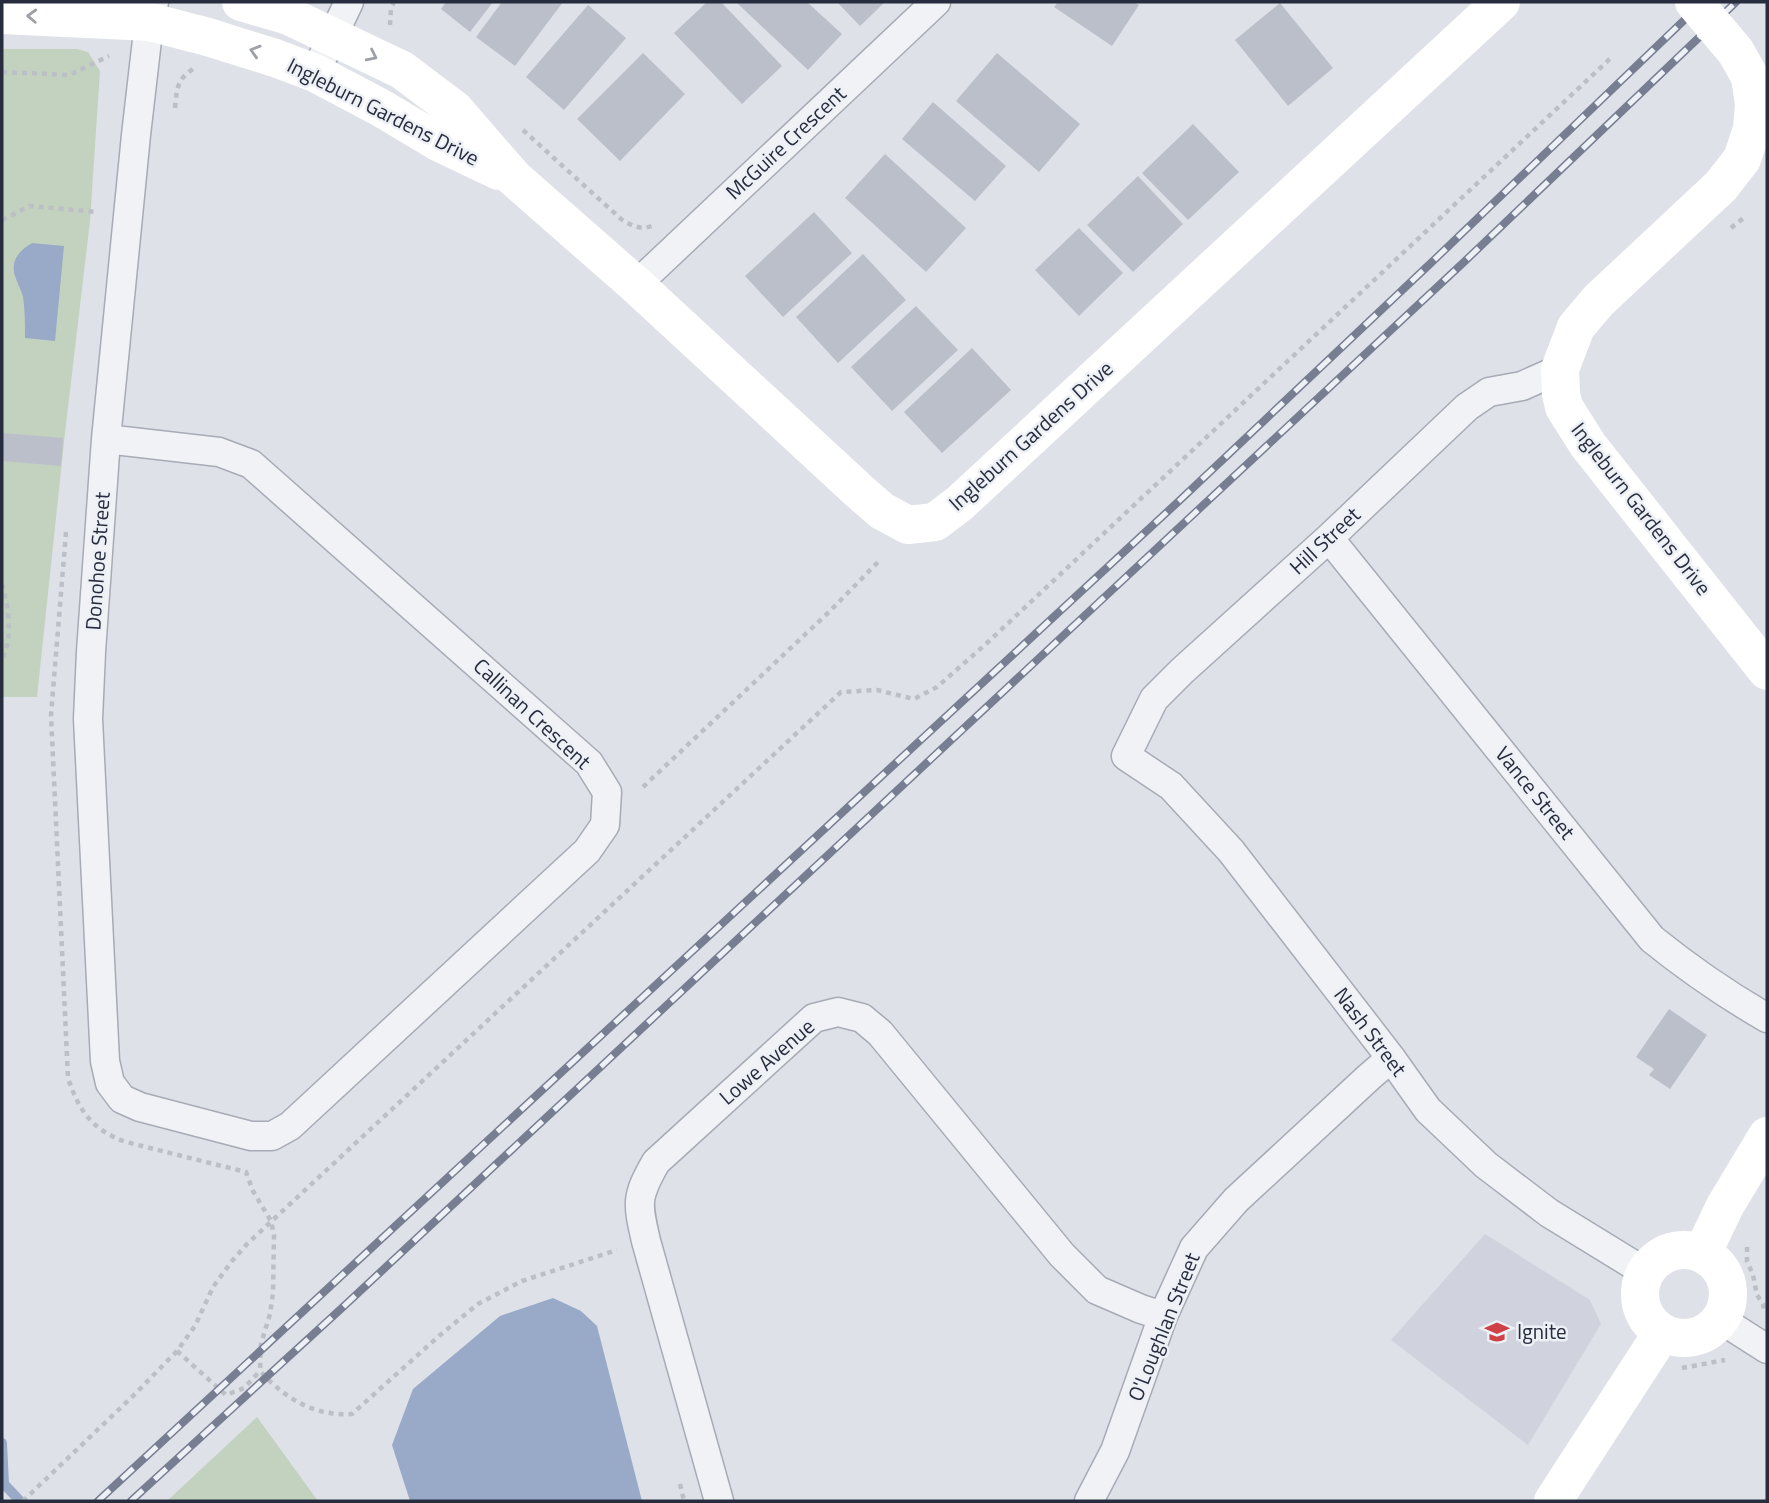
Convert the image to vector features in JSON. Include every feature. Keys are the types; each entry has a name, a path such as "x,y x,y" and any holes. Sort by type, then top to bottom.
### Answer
{"street":[{"name":"Ingleburn Gardens Drive","path":"242,2 289,16 402,71 455,110 514,178 636,285 859,491 882,511 908,525 935,522 960,503 1501,2"},
{"path":"315,73 349,2"},
{"name":"McGuire Crescent","path":"636,285 936,2"},
{"name":"Ingleburn Gardens Drive","path":"1694,2 1736,52 1750,77 1754,104 1752,129 1742,159 1721,186 1599,300 1576,327 1560,369 1561,394 1564,407 1588,445 1767,671"},
{"name":"Ingleburn Gardens Drive","path":"2,15 152,12 208,37 315,73 438,142 514,178"},
{"name":"Donohoe Street","path":"140,1107 122,1098 110,1083 105,1061 88,719 106,439 136,135 152,12"},
{"name":"Hill Street","path":"1126,756 1154,699 1467,407 1489,393 1521,386 1560,369"},
{"name":"Callinan Crescent","path":"106,439 219,452 251,464 589,763 607,792 605,825 587,851 290,1126 272,1136 251,1136 140,1107"},
{"name":"Vance Street","path":"1329,538 1653,939 1680,961 1767,1018"},
{"name":"Nash Street","path":"1126,756 1171,786 1231,850 1428,1110 1486,1165 1549,1213 1645,1272"},
{"name":"Lowe Avenue","path":"719,1501 646,1241 639,1209 642,1186 656,1162 814,1018 838,1012 862,1018 880,1033 1062,1255 1097,1290 1163,1316"},
{"name":"O'Loughlan Street","path":"1089,1501 1115,1451 1163,1316 1194,1248 1236,1199 1391,1058"},
{"path":"1702,1254 1724,1206 1767,1136"},
{"path":"1681,1250 1702,1254 1717,1265 1724,1276 1727,1303 1720,1320 1700,1335 1685,1338 1662,1332 1644,1314 1640,1301 1645,1272 1658,1257 1670,1252 1681,1250"},
{"path":"1720,1320 1767,1349"},
{"path":"1553,1501 1662,1332"}],"path":[{"path":"2,72 69,75 112,55"},
{"path":"23,1501 177,1352 195,1326 213,1287 240,1252 271,1221 841,692 877,690 914,699 937,687 1613,56"},
{"path":"522,129 628,224 649,228 658,224"},
{"path":"2,220 30,206 97,212"},
{"path":"1728,231 1746,215"},
{"path":"643,787 829,612 878,561"},
{"path":"2,584 8,606 7,649 2,660"},
{"path":"177,1352 226,1395 244,1388 260,1371 261,1344 273,1293 274,1235 271,1221 253,1191 246,1172"},
{"path":"1749,1238 1747,1261 1753,1275 1756,1295 1765,1312"},
{"path":"260,1371 276,1389 294,1400 333,1415 352,1414 478,1304 522,1281 615,1250"}],"shaded area":[{"name":"Ignite","path":"1485,1234 1590,1300 1601,1324 1528,1445 1391,1340"}],"green space":[{"path":"2,49 77,49 88,52 100,71 90,221 37,697 2,697"},
{"path":"257,1417 318,1501 167,1501"}],"water":[{"path":"32,243 64,246 55,341 25,338 23,297 14,265 20,252"},
{"path":"553,1298 581,1311 597,1326 642,1501 410,1501 392,1445 413,1389 500,1316"}],"building":[{"path":"446,2 493,2 470,32 441,9"},
{"path":"502,2 563,2 515,66 476,37"},
{"path":"707,2 721,2 782,66 742,104 674,33"},
{"path":"736,2 807,2 842,34 808,70"},
{"path":"837,2 885,2 860,26"},
{"path":"1058,2 1134,2 1139,5 1112,46 1054,7"},
{"path":"1280,3 1333,68 1288,106 1235,40"},
{"path":"588,5 626,38 564,110 526,77"},
{"path":"643,53 685,94 620,161 577,119"},
{"path":"997,53 1080,124 1039,172 956,101"},
{"path":"933,102 1006,166 975,201 902,139"},
{"path":"1193,124 1239,172 1188,220 1142,173"},
{"path":"885,154 966,228 926,272 845,198"},
{"path":"1138,176 1183,224 1133,272 1087,225"},
{"path":"814,212 852,253 783,317 745,276"},
{"path":"1079,228 1123,273 1079,316 1035,270"},
{"path":"863,254 906,300 838,363 796,317"},
{"path":"916,306 958,350 892,411 851,367"},
{"path":"972,348 1011,390 942,453 904,412"},
{"path":"2,433 63,438 61,466 2,461"},
{"path":"1669,1009 1707,1035 1670,1089 1649,1075 1654,1069 1636,1057"}],"waterway":[{"path":"2,1443 4,1484 20,1501"}],"railway":[{"path":"98,1501 1179,501 1703,2"},
{"path":"131,1501 343,1307 1464,262 1736,2"}],"place":[{"name":"Ignite","path":"1497,1332"}]}
